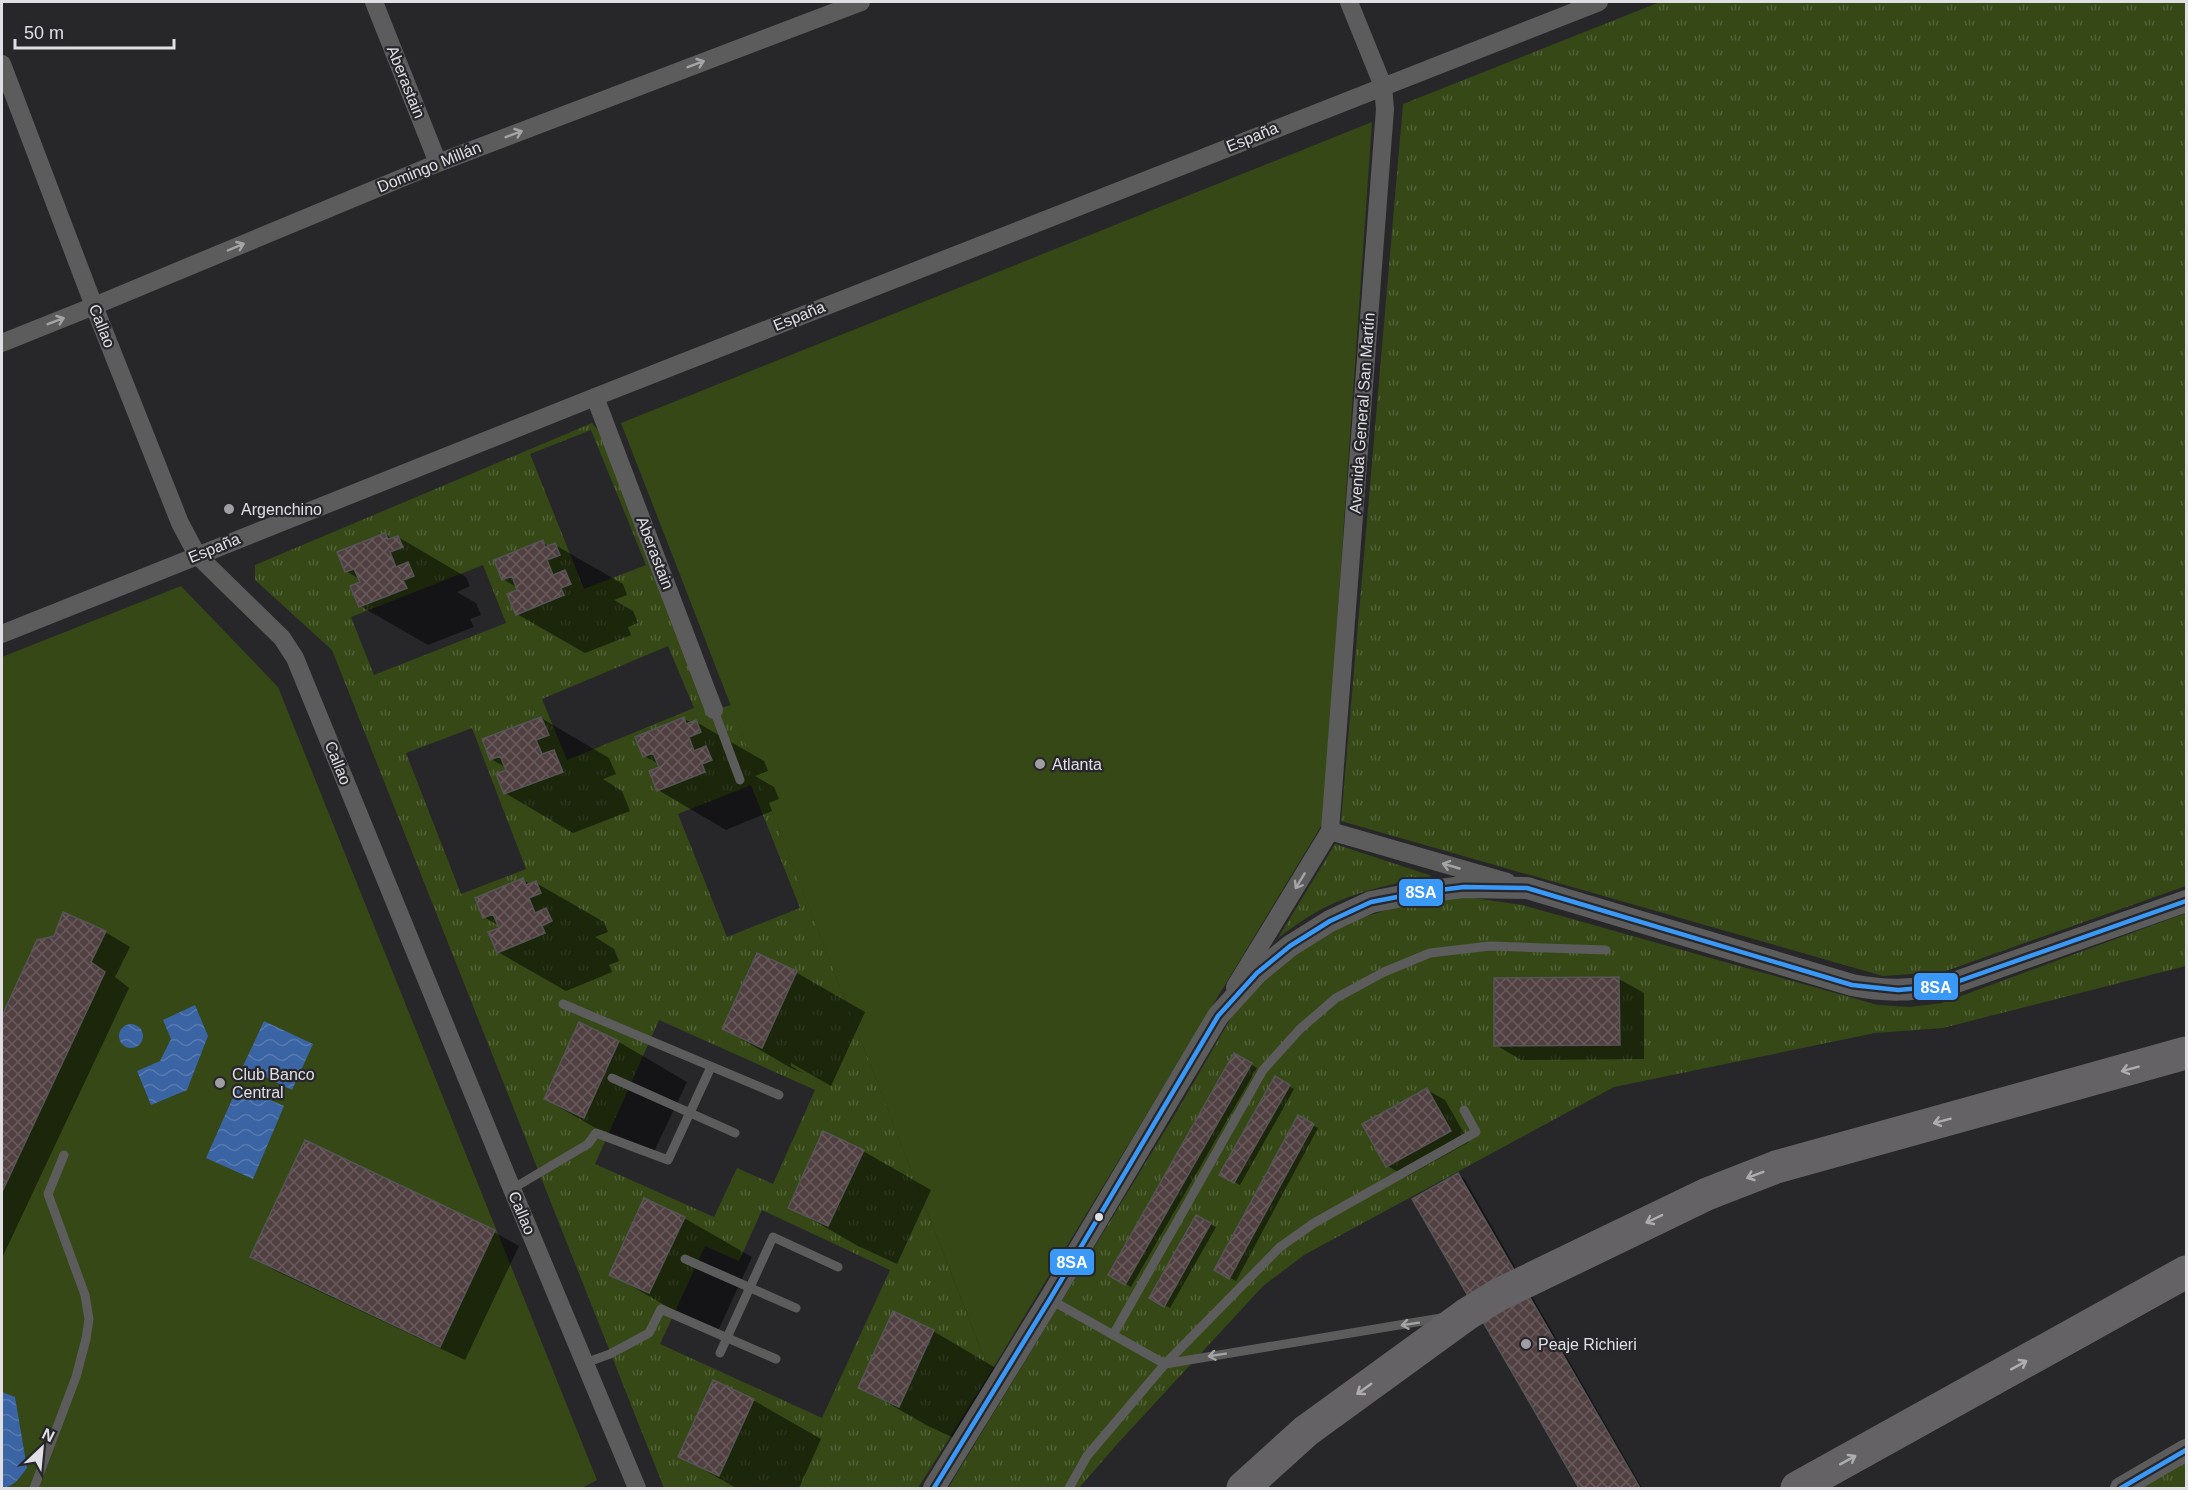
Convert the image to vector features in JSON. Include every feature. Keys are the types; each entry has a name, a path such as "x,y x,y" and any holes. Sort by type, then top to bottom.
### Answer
{"highway":[{"path":"1243,1488 1306,1431 1467,1314 1498,1295 1707,1194 1776,1167 2187,1053"},
{"path":"1797,1488 2187,1272"}],"street":[{"name":"Aberastain","path":"374,2 438,163"},
{"name":"Domingo Millán","path":"2,343 438,163 861,2"},
{"name":"Avenida General San Martín","path":"1330,831 1385,109 1383,86 1349,2"},
{"name":"España","path":"2,634 595,397 1599,2"},
{"name":"Callao","path":"2,64 180,523 197,555 282,638 295,658 637,1488"},
{"name":"Aberastain","path":"595,397 714,710"},
{"path":"934,1488 1330,831 1852,985 1881,990 1911,990 1945,986 2187,901"},
{"path":"1218,1016 1257,973 1290,946 1330,921 1371,902 1464,887 1527,888"},
{"path":"2121,1488 2187,1450"}],"lane":[{"path":"714,710 740,780"},
{"path":"1113,1335 1263,1070 1300,1029 1336,998 1384,972 1430,953 1490,946 1606,950"},
{"path":"563,1004 779,1095"},
{"path":"512,1189 588,1144 596,1133 668,1160 711,1066"},
{"path":"612,1078 735,1132"},
{"path":"1069,1488 1087,1456 1166,1364 1280,1246 1314,1223 1476,1132 1464,1110"},
{"path":"34,1488 73,1386 87,1339 89,1319 85,1295 48,1194 64,1155"},
{"path":"720,1353 773,1237 838,1267"},
{"path":"685,1259 796,1308"},
{"path":"1050,1299 1166,1364 1467,1314"},
{"path":"585,1363 610,1354 649,1333 661,1309 776,1359"}],"green space":[{"path":"1660,2 2186,2 2186,886 1943,972 1883,976 1341,821 1403,104"},
{"name":"Atlanta","path":"1372,122 1323,823 990,1373 621,423"},
{"path":"592,423 598,430 714,710 731,705 990,1373 918,1488 664,1488 332,650 255,580 255,565","holes":["591,430 646,565 584,589 530,454","385,533 388,539 398,536 403,547 390,552 396,567 408,562 403,580 406,588 359,607 350,587 360,582 354,569 345,572 337,552","542,541 545,547 560,555 547,560 553,575 565,570 571,583 561,588 564,596 516,615 507,594 517,590 512,576 502,580 494,560","483,565 506,623 374,675 351,617","668,646 694,708 567,760 542,699","541,717 548,735 536,740 542,754 554,750 563,772 504,794 496,774 506,770 500,756 490,760 483,739","683,717 686,724 696,720 701,731 689,737 694,751 706,747 712,760 702,764 705,772 657,791 649,771 659,767 653,753 643,756 635,737","472,728 526,869 461,894 406,753","751,785 800,908 727,937 678,814","523,878 526,885 536,881 541,893 529,898 535,913 546,908 552,921 542,926 545,934 497,952 489,932 499,928 493,914 483,918 475,898","756,953 797,972 762,1048 722,1029","659,1020 815,1090 773,1184 737,1168 714,1217 595,1164","579,1023 619,1041 584,1117 544,1099","823,1131 864,1150 828,1226 788,1207","644,1198 684,1217 649,1293 609,1275","762,1210 890,1270 822,1418 660,1344 705,1246 739,1261"]},
{"name":"Club Banco Central","path":"181,586 278,687 597,1480 582,1488 2,1488 2,657"},
{"path":"1335,844 1432,876 1386,886 1341,900 1313,914 1278,938"},
{"path":"1467,897 1522,905 1878,1005 1910,1007 1942,1003 2186,913 2186,966 1943,1028 1875,1033 1614,1087 1304,1255 1263,1286 1079,1488 948,1488 1180,1106 1232,1016 1265,980 1295,955 1325,935 1361,918 1390,909"},
{"path":"2186,1462 2186,1488 2141,1488"}],"water":[{"path":"195,1005 208,1036 187,1090 151,1105 137,1071 160,1061 171,1039 163,1020"},
{"path":"264,1021 313,1044 292,1090 243,1066"},
{"path":"131,1024 140,1027 143,1036 140,1045 131,1048 122,1045 119,1036 122,1027"},
{"path":"238,1086 284,1106 253,1179 206,1158"},
{"path":"2,1392 15,1397 27,1468 13,1484 2,1488"}],"building":[{"path":"385,533 388,539 398,536 403,547 390,552 396,567 408,562 414,576 403,580 407,588 359,607 350,586 360,582 354,569 345,572 337,552"},
{"path":"543,540 545,547 555,543 560,555 547,560 553,575 565,570 571,584 561,588 564,595 516,615 507,594 517,590 512,576 502,580 494,560"},
{"path":"541,717 549,735 536,740 542,754 554,750 563,772 504,794 496,774 506,770 500,756 490,760 482,739"},
{"path":"684,717 686,724 696,720 701,732 689,737 694,751 706,746 712,760 702,764 705,772 657,791 649,771 659,767 653,753 643,757 635,737"},
{"path":"523,878 526,885 536,881 541,893 529,898 535,913 546,908 552,921 542,926 545,933 497,953 488,932 499,928 493,914 483,918 475,898"},
{"path":"63,912 106,931 91,962 105,972 2,1192 2,1016 37,940 54,936"},
{"path":"757,953 797,971 762,1048 722,1029"},
{"path":"1619,977 1620,1045 1494,1046 1494,978"},
{"path":"579,1022 619,1041 584,1118 544,1099"},
{"path":"1234,1053 1252,1063 1125,1285 1108,1275"},
{"path":"1275,1076 1290,1085 1234,1183 1219,1175"},
{"path":"1427,1088 1451,1131 1386,1167 1362,1124"},
{"path":"1298,1115 1314,1124 1229,1279 1214,1270"},
{"path":"823,1131 864,1150 828,1226 788,1208"},
{"path":"305,1140 495,1230 440,1347 250,1257"},
{"name":"Peaje Richieri","path":"1458,1173 1640,1488 1579,1488 1412,1199"},
{"path":"644,1198 685,1217 649,1293 609,1275"},
{"path":"1196,1215 1211,1223 1164,1307 1149,1298"},
{"path":"893,1311 934,1330 899,1407 858,1388"},
{"path":"713,1380 754,1399 719,1476 678,1457"}],"transit line":[{"name":"8SA","path":"934,1488 1050,1299 1218,1016 1257,973 1290,946 1330,921 1371,902 1423,892 1464,887 1527,888 1852,985 1898,990 1945,986 2186,901"},
{"name":"8SA","path":"2121,1488 2186,1450"}],"place":[{"name":"Argenchino","path":"229,509"},
{"name":"Atlanta","path":"1040,764"},
{"name":"Club Banco Central","path":"220,1083"},
{"name":"Peaje Richieri","path":"1526,1344"}]}
